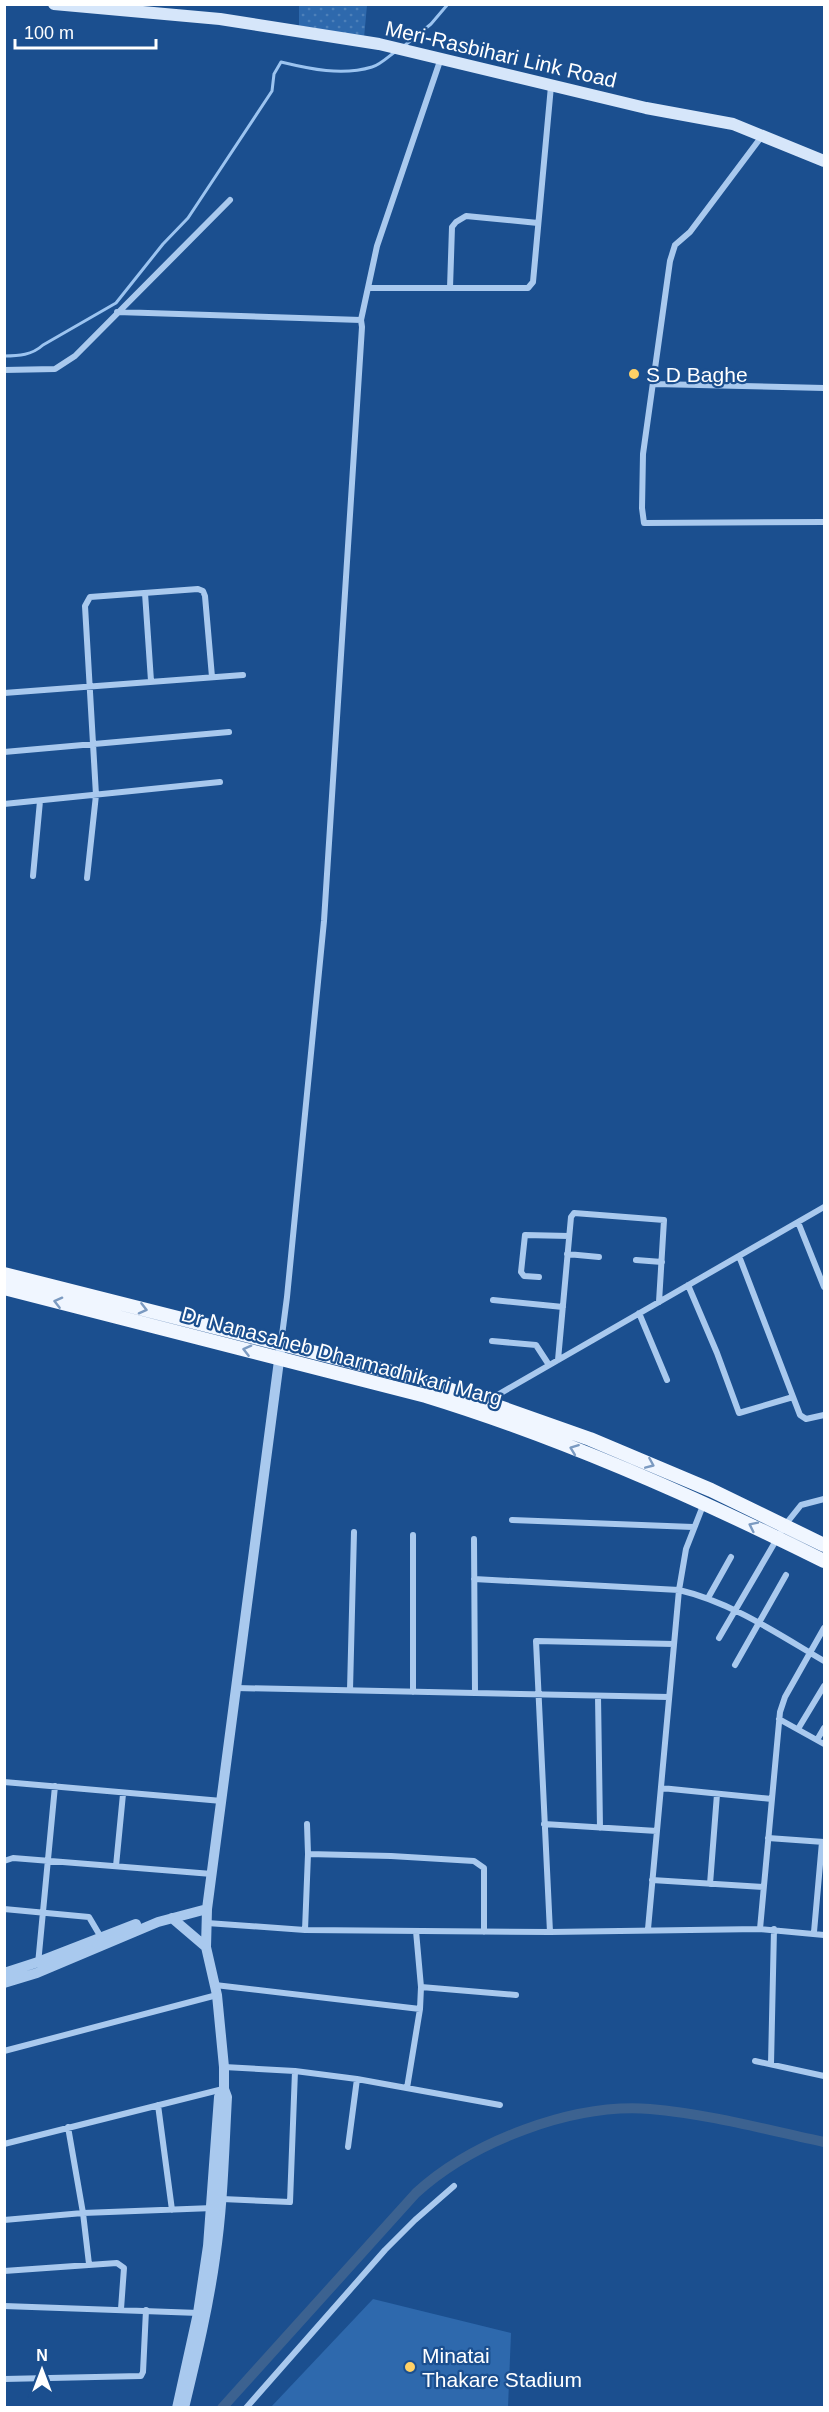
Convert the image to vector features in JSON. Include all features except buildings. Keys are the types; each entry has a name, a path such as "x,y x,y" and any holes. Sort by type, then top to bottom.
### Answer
{"main road":[{"name":"Meri-Rasbihari Link Road","path":"54,4 107,7 220,20 379,44 646,108 734,124 825,161"},
{"name":"Dr Nanasaheb Dharmadhikari Marg","path":"4,1274 280,1351"},
{"name":"Dr Nanasaheb Dharmadhikari Marg","path":"4,1288 280,1351 420,1379 483,1407 590,1439 708,1496 785,1525 825,1545"},
{"name":"Dr Nanasaheb Dharmadhikari Marg","path":"708,1496 777,1538 825,1562"}],"street":[{"path":"184,2408 202,2313 218,2205 227,2097 224,2089 216,1990 206,1947 208,1906 288,1286 324,921 363,327 361,320 378,246 441,58"},
{"path":"368,288 528,288 533,282 551,85"},
{"path":"762,136 690,232 675,245 670,261 655,384 643,454 644,523 825,522"},
{"path":"4,370 46,370 63,365 75,356 230,200"},
{"path":"450,288 452,227 456,222 466,216 538,223"},
{"path":"117,312 361,320"},
{"path":"655,384 825,388"},
{"path":"87,878 96,795 95,744 85,603 90,597 198,589 205,592 212,677"},
{"path":"145,593 151,681"},
{"path":"4,693 243,675"},
{"path":"4,752 229,732"},
{"path":"4,804 220,782"},
{"path":"33,876 40,801"},
{"path":"483,1407 558,1359 825,1207"},
{"path":"558,1359 571,1217 576,1212 662,1219 665,1223 659,1302"},
{"path":"798,1222 825,1287"},
{"path":"539,1277 525,1276 521,1272 525,1235 569,1236"},
{"path":"567,1254 598,1257"},
{"path":"739,1256 802,1418 825,1414"},
{"path":"636,1260 662,1262"},
{"path":"688,1285 739,1413 793,1397"},
{"path":"493,1300 563,1307"},
{"path":"639,1313 667,1380"},
{"path":"492,1341 536,1345 549,1365"},
{"path":"648,1929 679,1590 686,1549 693,1527 708,1496"},
{"path":"719,1638 785,1525 801,1505 825,1499"},
{"path":"512,1520 693,1527"},
{"path":"350,1690 354,1532"},
{"path":"413,1535 413,1692"},
{"path":"474,1539 475,1693"},
{"path":"708,1598 731,1557"},
{"path":"735,1665 786,1575"},
{"path":"474,1579 679,1590 708,1598 735,1610 825,1661"},
{"path":"760,1929 779,1719 785,1697 825,1628"},
{"path":"549,1932 536,1641 674,1644"},
{"path":"798,1730 825,1686"},
{"path":"236,1688 669,1697"},
{"path":"598,1695 600,1828"},
{"path":"779,1719 825,1744"},
{"path":"817,1740 825,1728"},
{"path":"4,1782 222,1801"},
{"path":"38,1968 55,1786"},
{"path":"661,1788 772,1799"},
{"path":"116,1866 123,1794"},
{"path":"710,1884 717,1794"},
{"path":"305,1930 307,1824"},
{"path":"544,1824 657,1832"},
{"path":"768,1838 824,1842 814,1932"},
{"path":"308,1854 474,1861 484,1868 484,1932"},
{"path":"4,1861 9,1858 47,1860 212,1874"},
{"path":"652,1880 763,1887"},
{"path":"102,1941 208,1906"},
{"path":"4,1983 166,1913 208,1906"},
{"path":"4,1909 89,1917 102,1941"},
{"path":"172,1918 206,1947"},
{"path":"207,1923 305,1930 549,1932 774,1929 825,1935"},
{"path":"771,2064 774,1929"},
{"path":"407,2088 420,2009 421,1987 416,1931"},
{"path":"4,1973 38,1968"},
{"path":"421,1987 516,1995"},
{"path":"4,2051 216,1990 420,2009"},
{"path":"755,2061 825,2076"},
{"path":"224,2067 295,2071 357,2079 500,2105"},
{"path":"4,2220 83,2213 290,2202 295,2071"},
{"path":"348,2147 357,2079"},
{"path":"4,2144 224,2089"},
{"path":"158,2105 172,2210"},
{"path":"68,2127 89,2264"},
{"path":"246,2408 386,2250 415,2220 454,2186"},
{"path":"4,2271 117,2263 124,2268 122,2309"},
{"path":"4,2306 202,2313"},
{"path":"4,2379 141,2376 146,2310"},
{"path":"177,2408 202,2313"}],"shaded area":[{"path":"299,5 367,5 364,38 299,29"},
{"name":"Minatai Thakare Stadium","path":"373,2299 511,2333 508,2407 271,2407"}],"waterway":[{"path":"404,46 431,24 448,4"},
{"path":"4,356 30,353 116,303 163,244 188,218 272,91 274,74 281,62 315,69 361,70 375,66 396,51"},
{"path":"222,2408 416,2193 439,2174 495,2142 557,2119 589,2112 620,2109 650,2109 694,2115 824,2142"}],"place":[{"name":"S D Baghe","path":"634,374"},
{"name":"Minatai Thakare Stadium","path":"410,2367"}]}
